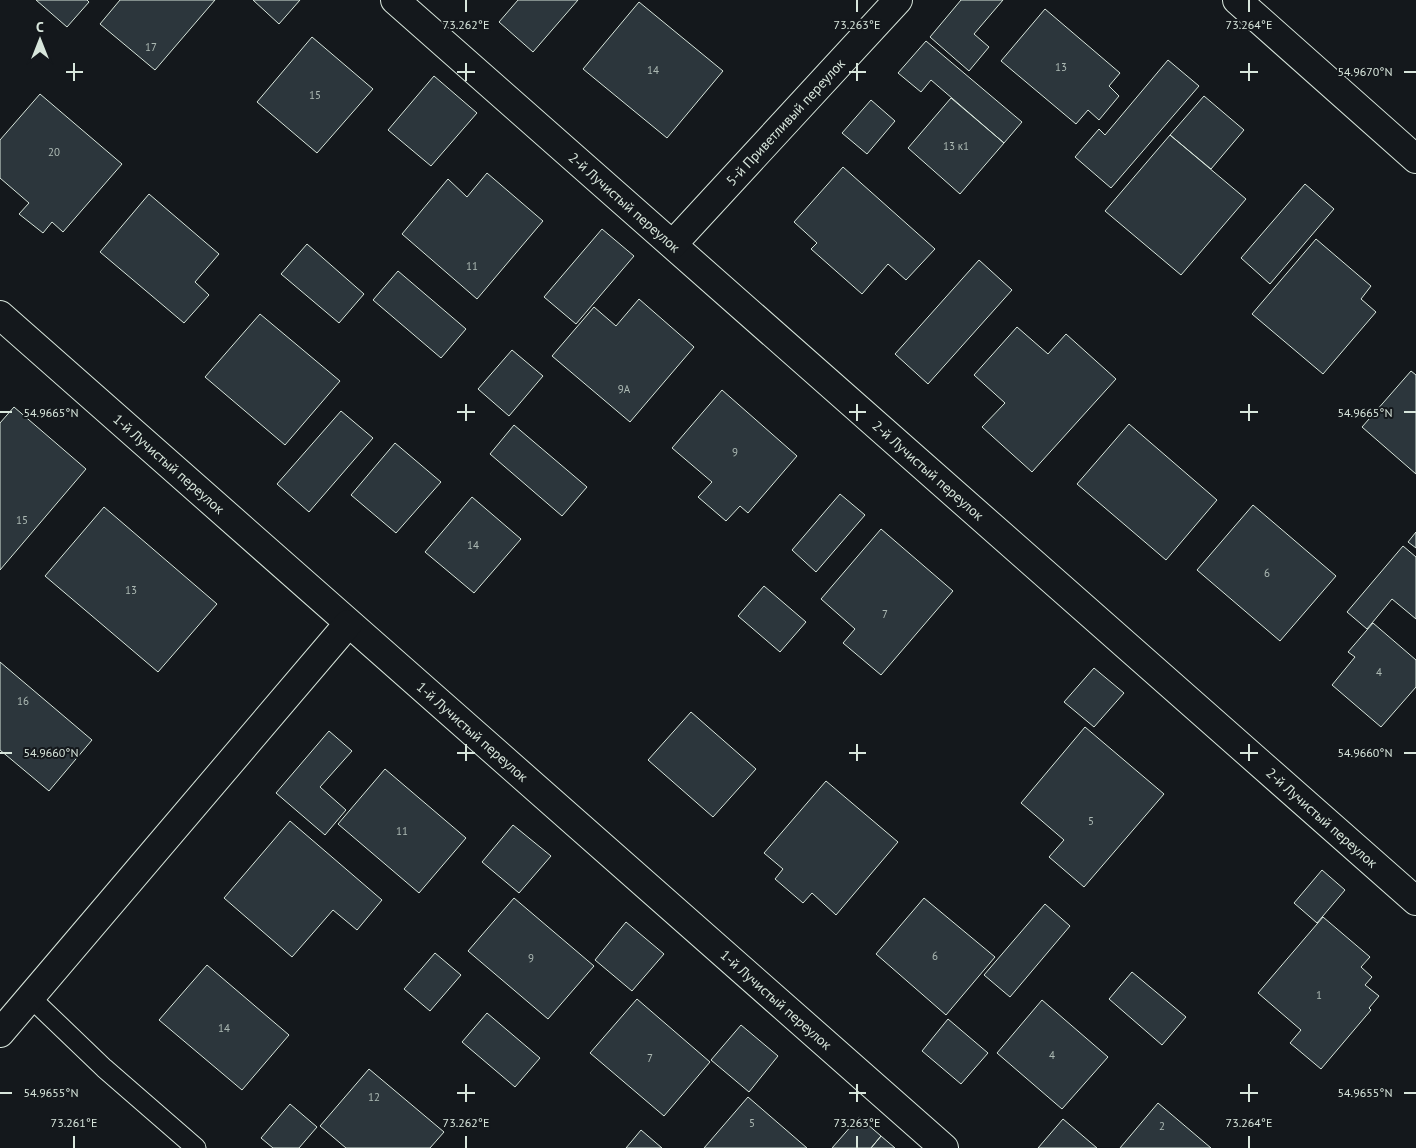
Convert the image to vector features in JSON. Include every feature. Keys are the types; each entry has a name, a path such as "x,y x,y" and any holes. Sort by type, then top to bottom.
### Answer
{"street":[{"name":"2-й Лучистый переулок","path":"396,0 1416,901"},
{"name":"5-й Приветливый переулок","path":"673,244 898,0"},
{"path":"1237,0 1416,159"},
{"name":"1-й Лучистый переулок","path":"0,315 944,1148"},
{"path":"0,1033 348,624"}],"lane":[{"path":"31,998 104,1068 196,1148"}],"building":[{"path":"36,0 87,0 89,2 67,27"},
{"path":"120,0 215,0 155,70 100,24"},
{"path":"253,0 300,0 279,24"},
{"path":"518,0 578,0 533,52 499,22"},
{"path":"961,0 1003,0 974,34 989,47 969,71 930,37"},
{"path":"639,2 723,71 667,138 583,69"},
{"path":"1045,9 1120,73 1109,86 1119,96 1099,120 1088,110 1076,124 1001,61"},
{"path":"312,37 373,89 317,153 257,102"},
{"path":"926,41 1022,122 1004,143 931,80 921,92 898,73"},
{"path":"1168,60 1199,86 1111,188 1075,157 1099,129 1105,135"},
{"path":"434,76 477,113 431,166 388,130"},
{"path":"40,94 122,164 63,232 52,222 43,233 19,214 29,203 0,178 0,140"},
{"path":"1204,96 1244,130 1211,169 1170,135"},
{"path":"951,98 1004,143 960,194 908,148"},
{"path":"871,100 895,121 867,154 842,133"},
{"path":"1170,135 1246,199 1181,275 1105,211"},
{"path":"843,167 935,249 906,280 888,264 862,294 811,249 817,243 794,222"},
{"path":"487,173 543,221 477,299 402,234 448,179 467,197"},
{"path":"1305,184 1334,209 1270,284 1241,258"},
{"path":"149,194 219,254 195,282 209,295 184,323 100,252"},
{"path":"602,229 634,256 576,324 544,297"},
{"path":"1316,239 1371,286 1361,299 1376,312 1323,374 1252,314"},
{"path":"307,244 364,294 339,323 281,274"},
{"path":"979,260 1012,290 928,384 895,354"},
{"path":"398,271 466,329 441,358 373,300"},
{"path":"639,299 694,347 630,422 552,356 594,307 616,326"},
{"path":"260,314 340,381 285,445 205,377"},
{"path":"1017,327 1048,354 1066,334 1116,379 1032,472 982,427 1005,403 974,375"},
{"path":"512,350 543,376 509,416 478,389"},
{"path":"1411,371 1416,375 1416,474 1362,427"},
{"path":"722,390 797,456 748,513 740,506 726,521 698,497 712,482 672,448"},
{"path":"14,407 86,469 0,570 0,423"},
{"path":"341,411 373,438 309,512 277,484"},
{"path":"1129,424 1217,500 1166,560 1077,484"},
{"path":"514,425 587,487 562,516 490,454"},
{"path":"395,443 441,482 396,533 351,495"},
{"path":"840,494 865,515 816,572 792,550"},
{"path":"472,497 521,539 474,593 425,552"},
{"path":"1253,505 1336,576 1280,641 1197,570"},
{"path":"104,507 217,604 158,672 45,576"},
{"path":"881,529 953,591 881,675 843,643 855,629 821,599"},
{"path":"1416,532 1416,548 1408,542"},
{"path":"1403,546 1416,557 1416,619 1392,599 1367,629 1347,612"},
{"path":"764,586 806,622 780,652 738,616"},
{"path":"1373,623 1416,660 1416,687 1381,727 1332,685 1355,657 1348,652"},
{"path":"0,662 92,740 49,791 0,750"},
{"path":"1094,668 1124,693 1094,727 1064,702"},
{"path":"691,712 756,769 713,817 648,760"},
{"path":"1085,727 1164,794 1084,887 1049,857 1064,840 1021,803"},
{"path":"329,731 352,751 320,787 346,810 325,835 276,793"},
{"path":"385,769 466,838 419,893 338,824"},
{"path":"826,781 898,842 836,915 812,893 803,903 775,879 783,869 764,853"},
{"path":"290,821 382,900 357,930 333,910 292,957 224,898"},
{"path":"513,825 551,856 519,893 482,862"},
{"path":"1322,870 1345,890 1317,923 1294,903"},
{"path":"514,898 594,966 548,1019 468,951"},
{"path":"924,898 995,957 946,1015 876,954"},
{"path":"1045,904 1070,926 1010,997 984,975"},
{"path":"1323,917 1370,957 1361,967 1372,977 1365,985 1379,996 1369,1008 1371,1010 1321,1069 1290,1043 1301,1030 1258,993"},
{"path":"626,922 664,954 632,991 595,960"},
{"path":"435,953 461,975 430,1011 404,989"},
{"path":"207,965 289,1035 242,1090 159,1020"},
{"path":"1132,972 1186,1017 1162,1045 1109,999"},
{"path":"637,999 710,1062 664,1116 590,1053"},
{"path":"1042,1000 1108,1057 1062,1109 997,1053"},
{"path":"487,1013 540,1058 515,1087 462,1042"},
{"path":"948,1019 988,1053 961,1084 922,1051"},
{"path":"741,1025 778,1056 749,1092 711,1060"},
{"path":"369,1069 444,1132 430,1148 346,1148 320,1126"},
{"path":"748,1097 807,1148 704,1148"},
{"path":"1158,1103 1211,1148 1120,1148"},
{"path":"290,1104 317,1127 299,1148 273,1148 261,1138"},
{"path":"859,1117 881,1136 871,1148 832,1148"},
{"path":"1063,1119 1097,1148 1038,1148"},
{"path":"641,1130 662,1148 626,1148"},
{"path":"881,1136 895,1148 871,1148"}]}
